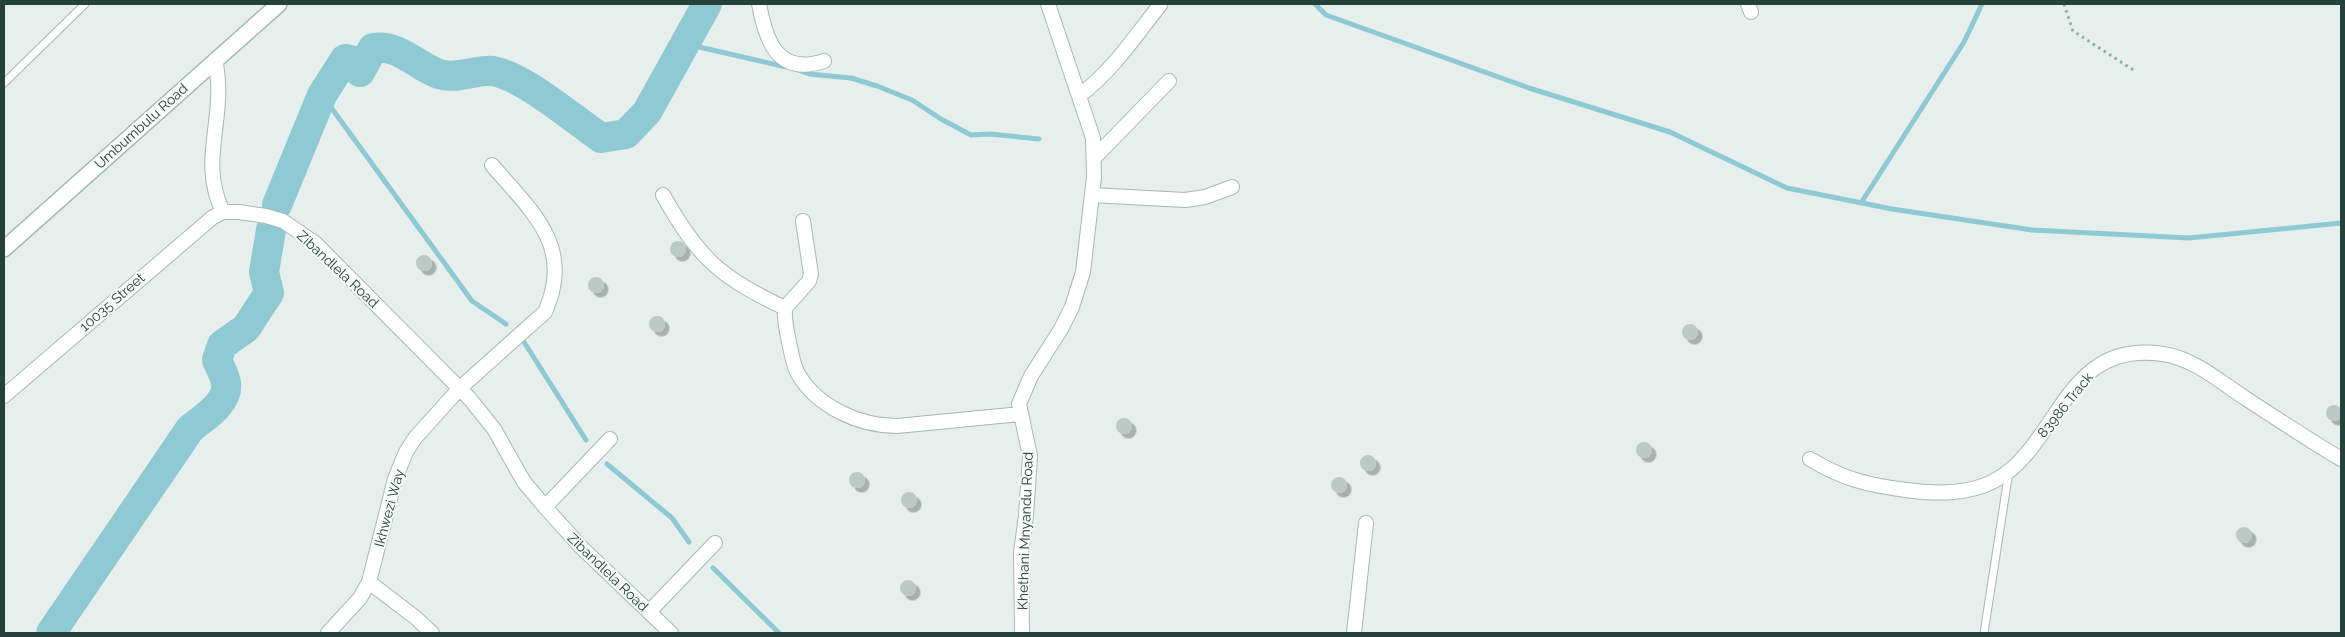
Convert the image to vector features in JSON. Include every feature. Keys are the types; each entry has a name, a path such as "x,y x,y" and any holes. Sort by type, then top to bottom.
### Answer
{"main road":[{"name":"Umbumbulu Road","path":"4,249 279,4"}],"street":[{"path":"759,4 765,33 777,53 788,61 799,65 824,61"},
{"name":"Khethani Mnyandu Road","path":"1022,633 1021,552 1026,516 1030,456 1019,404 1022,392 1061,329 1083,272 1095,157 1092,138 1048,4"},
{"path":"1079,96 1103,78 1160,5"},
{"path":"215,60 220,93 211,168 215,195 223,212"},
{"path":"1095,157 1169,81"},
{"path":"460,388 545,312 550,301 554,276 550,240 542,223 492,165"},
{"path":"1092,195 1185,200 1205,197 1232,187"},
{"path":"664,194 690,241 725,276 746,289 785,308"},
{"name":"Zibandlela Road","path":"223,212 239,212 275,219 304,233 483,413 524,482 545,507 581,548 671,633"},
{"name":"10035 Street","path":"4,396 204,224 223,212"},
{"path":"802,221 811,274 808,281 785,308 786,326 798,372 817,395 837,411 878,426 897,426 1020,414"},
{"name":"83986 Track","path":"1810,459 1835,474 1887,487 1927,492 1970,490 1993,481 2010,471 2026,454 2059,407 2088,374 2103,362 2136,352 2176,357 2202,369 2341,459"},
{"name":"Ikhwezi Way","path":"328,633 355,604 369,582 396,480 406,452 414,438 460,388"},
{"path":"545,507 610,439"},
{"path":"1354,633 1366,523"},
{"path":"649,612 715,543"},
{"path":"369,582 416,618 432,633"}],"lane":[{"path":"4,83 85,4"},
{"path":"1984,633 2010,471"}],"path":[{"path":"2064,4 2073,30 2135,71"}],"building":[{"path":"678,241 684,243 686,249 684,255 678,257 672,255 670,249 672,243"},
{"path":"421,255 427,255 432,260 430,269 421,271 416,266 416,260"},
{"path":"593,277 599,277 604,282 602,291 593,293 588,288 588,282"},
{"path":"654,316 660,316 665,321 663,330 654,332 649,327 649,321"},
{"path":"1687,324 1693,324 1698,329 1696,338 1687,340 1682,335 1682,329"},
{"path":"2331,405 2337,405 2342,410 2340,419 2331,421 2326,416 2326,410"},
{"path":"1121,418 1127,418 1132,423 1130,432 1121,434 1116,429 1116,423"},
{"path":"1641,442 1647,442 1652,447 1650,456 1641,458 1636,453 1636,447"},
{"path":"1365,455 1371,455 1376,460 1374,469 1365,471 1360,466 1360,460"},
{"path":"854,472 860,472 865,477 863,486 854,488 849,483 849,477"},
{"path":"1336,477 1342,477 1347,482 1345,491 1336,493 1331,488 1331,482"},
{"path":"906,492 912,492 917,497 915,506 906,508 901,503 901,497"},
{"path":"2241,527 2247,527 2252,532 2250,541 2241,543 2236,538 2236,532"},
{"path":"905,580 911,580 916,585 914,594 905,596 900,591 900,585"}],"waterway":[{"path":"277,205 322,95 345,59 354,61 360,72 373,48 382,48 399,52 446,76 487,71 506,75 534,90 601,138 626,134 647,112 707,4"},
{"path":"1315,4 1326,15 1529,88 1670,132 1787,188 1892,209 2032,230 2189,238 2341,223"},
{"path":"1861,203 1964,42 1982,4"},
{"path":"686,44 786,67"},
{"path":"795,69 809,74 851,78 877,86 912,100 941,119 971,135 990,134 1039,139"},
{"path":"322,95 472,301 506,324"},
{"path":"51,633 190,429 208,415 223,397 226,383 217,360 222,345 246,328 269,293 264,272 271,230"},
{"path":"524,342 586,440"},
{"path":"607,464 672,518 689,542"},
{"path":"713,568 779,633"}]}
